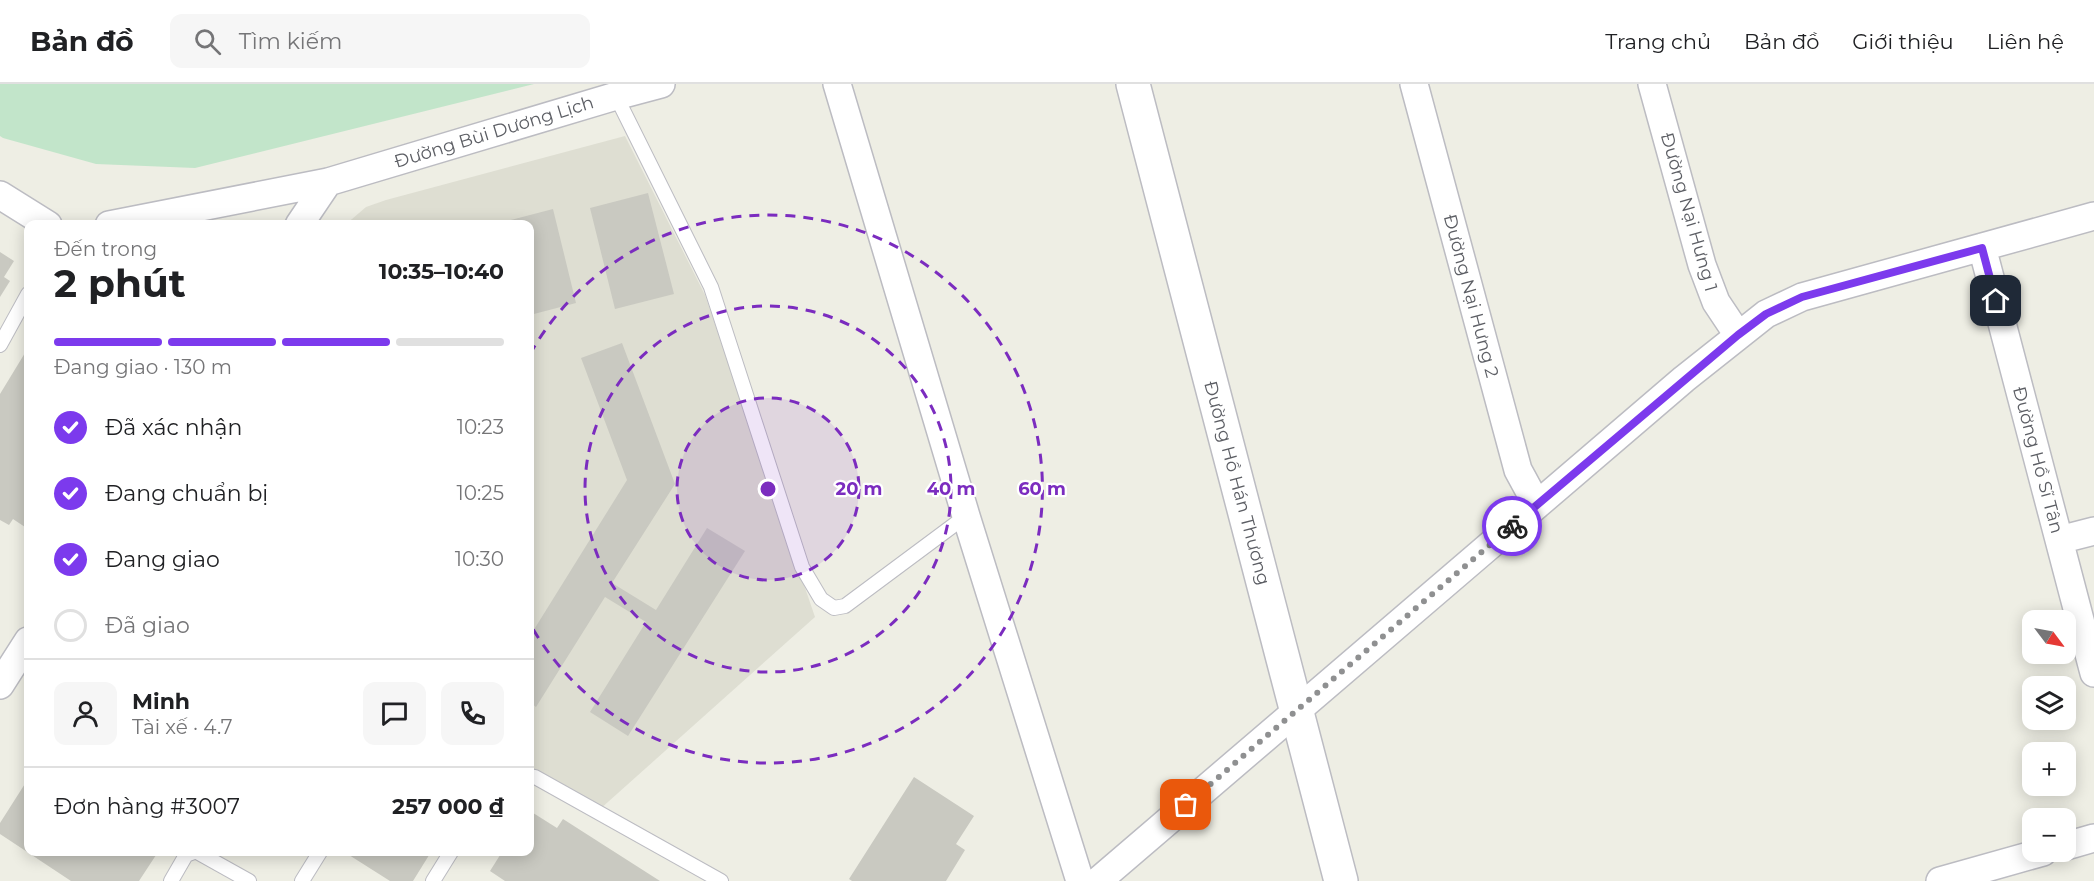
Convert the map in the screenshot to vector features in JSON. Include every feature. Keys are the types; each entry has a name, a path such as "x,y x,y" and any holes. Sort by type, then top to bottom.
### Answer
{"street":[{"name":"Đường Bùi Dương Lịch","path":"134,220 328,182 661,84"},
{"path":"837,84 966,516 1080,881"},
{"name":"Đường Hồ Hán Thương","path":"1133,84 1341,881"},
{"name":"Đường Nại Hưng 2","path":"1413,84 1518,470 1537,505"},
{"name":"Đường Nại Hưng 1","path":"1652,84 1702,265 1716,302 1738,335"},
{"path":"302,220 328,182"},
{"path":"0,195 40,220"},
{"path":"1098,881 1537,505 1738,335 1766,314 1802,297 2094,216"},
{"name":"Đường Hồ Sĩ Tân","path":"1982,248 2094,673"},
{"path":"2059,540 2094,531"},
{"path":"0,685 24,647"},
{"path":"2076,843 2094,838"},
{"path":"1940,881 2022,858"}],"lane":[{"path":"616,96 711,287 802,567 821,599 834,608 846,606 966,516"},
{"path":"0,345 24,301"},
{"path":"534,777 721,881"},
{"path":"171,881 185,856"},
{"path":"203,856 249,881"},
{"path":"302,881 318,856"},
{"path":"433,881 448,856"}],"shaded area":[{"path":"625,136 705,295 815,617 599,810 534,769 534,220 351,220 366,207"}],"green space":[{"path":"0,84 534,84 195,168 96,164 3,138 0,136"}],"building":[{"path":"648,193 674,294 615,309 590,208"},
{"path":"553,209 576,303 534,314 534,220 511,220"},
{"path":"0,252 14,261 4,277 10,281 0,297"},
{"path":"622,343 675,484 612,583 656,610 707,528 745,551 628,736 590,712 646,622 605,597 536,707 534,705 534,630 627,480 581,358"},
{"path":"24,355 24,526 13,519 9,525 0,520 0,394"},
{"path":"914,777 974,816 956,844 965,850 946,881 852,881 849,879"},
{"path":"24,785 24,850 0,834 0,823"},
{"path":"534,814 557,828 563,819 660,881 505,881 490,871 499,856 534,856"},
{"path":"33,856 155,856 139,881 71,881"},
{"path":"351,856 429,856 413,881 390,881"}],"way so far":[{"path":"1186,805 1512,526"}],"route":[{"path":"1512,526 1738,335 1766,314 1802,297 1982,248 1996,301"}]}
